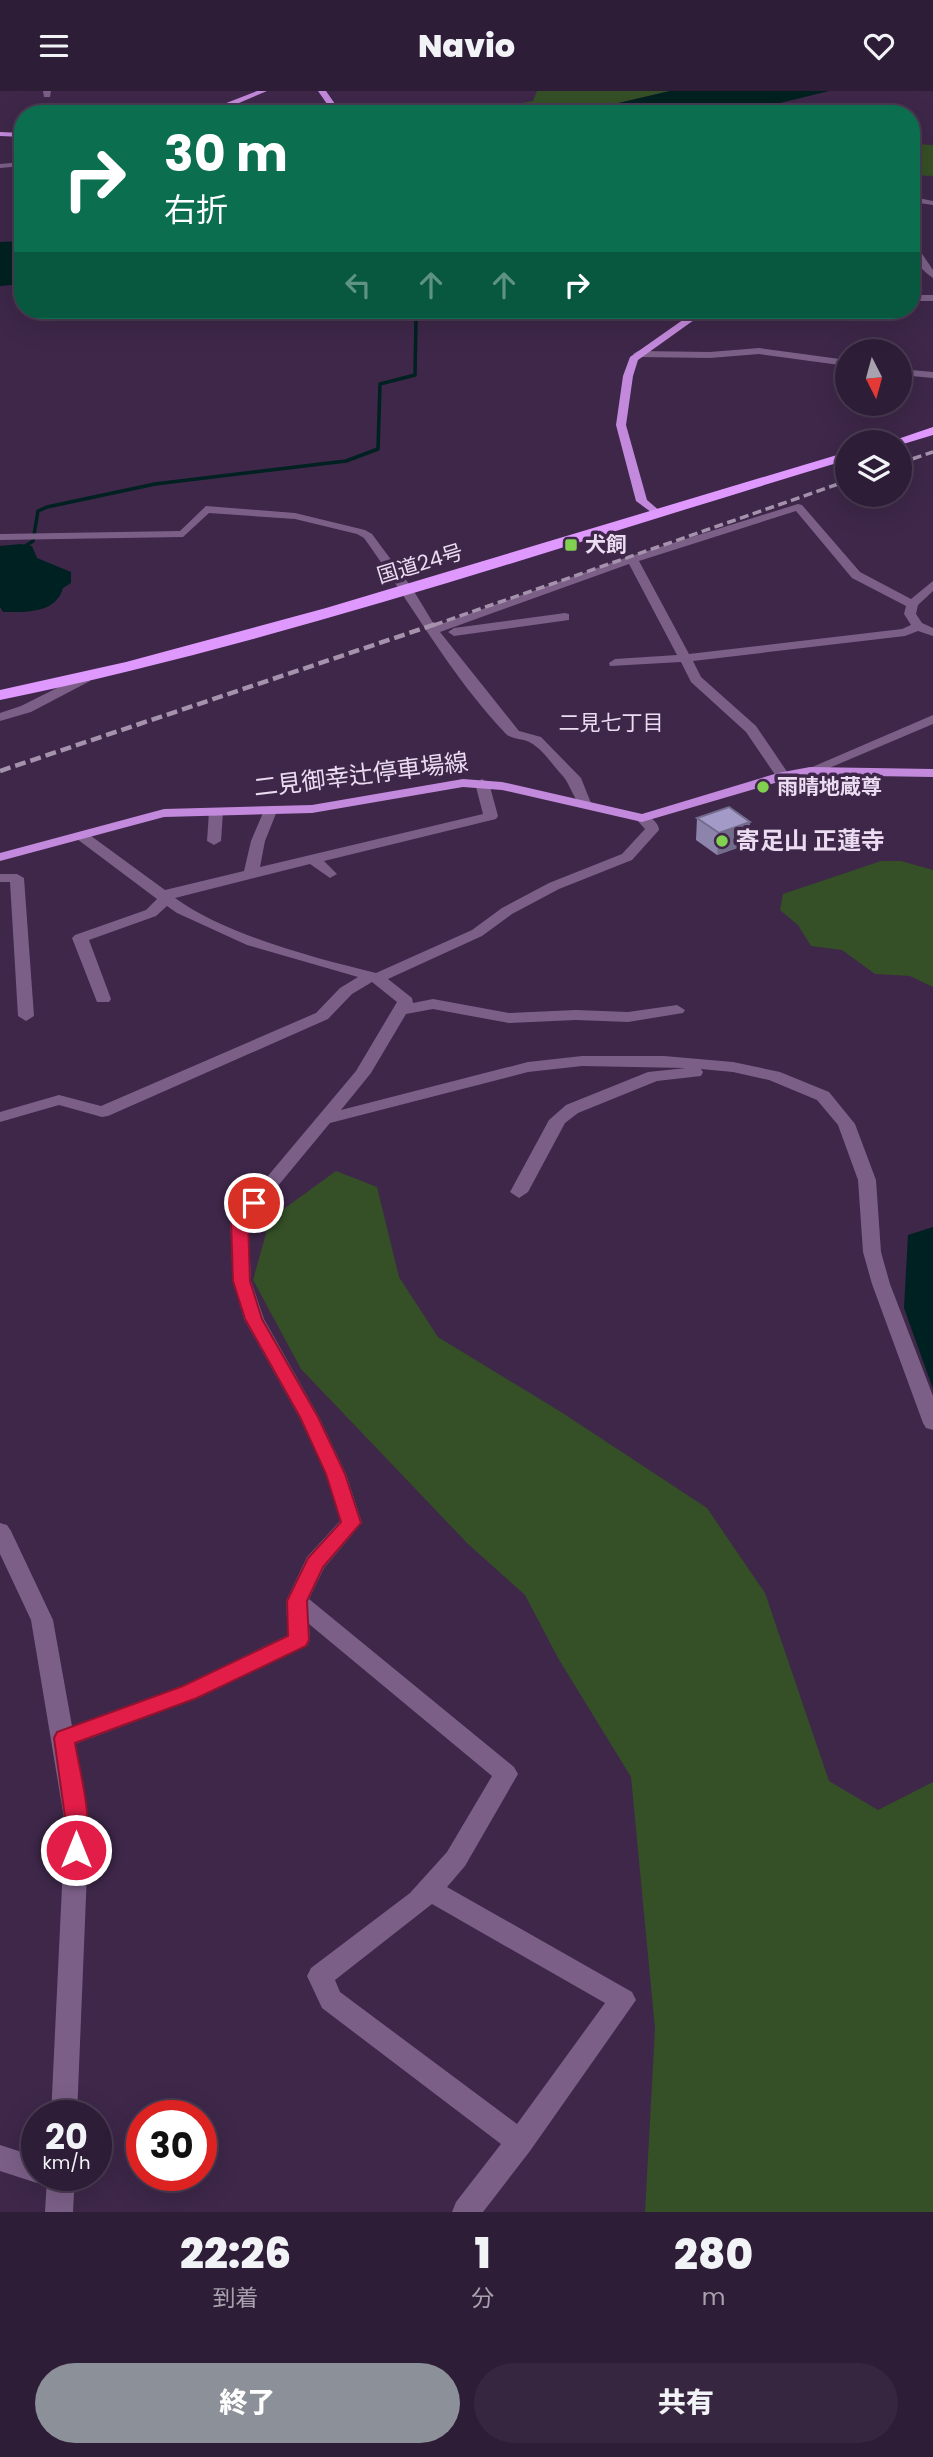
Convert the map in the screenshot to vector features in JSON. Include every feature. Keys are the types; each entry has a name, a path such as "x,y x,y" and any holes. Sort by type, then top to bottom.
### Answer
{"highway":[{"path":"912,437 933,431"},
{"name":"国道24号","path":"0,695 85,678 408,591 655,512 835,460"}],"main road":[{"path":"231,105 263,91"},
{"path":"655,512 642,501 621,425 628,376 633,359 638,354 690,319"},
{"path":"642,818 783,776 810,771 933,773"},
{"name":"二見御幸辻停車場線","path":"0,857 164,813 312,809 447,784 482,783 584,803 642,818"}],"street":[{"path":"920,260 933,275"},
{"path":"638,354 710,355 760,351 835,361"},
{"path":"912,373 933,375"},
{"path":"433,633 632,559 798,507 856,575 912,604"},
{"path":"0,537 183,534 206,509 287,515 361,532 376,546 408,591 433,633 514,734 536,740 576,781 584,803"},
{"path":"632,559 696,679 751,729 783,776"},
{"path":"933,585 912,604 910,614 918,626 933,632"},
{"path":"433,633 565,617"},
{"path":"615,663 687,658 905,632 918,626"},
{"path":"0,717 26,709 85,678"},
{"path":"810,771 933,719"},
{"path":"103,999 80,938 151,913 171,893 491,816 482,783"},
{"path":"251,875 258,841 270,811"},
{"path":"214,841 216,812"},
{"path":"0,1117 59,1100 102,1112 322,1016 346,991 477,933 507,911 554,886 627,857 652,830 652,826 642,818"},
{"path":"64,1738 190,1692 299,1640 297,1601 315,1563 351,1523 336,1474 309,1417 254,1319 242,1281 239,1221 363,1073 406,1001 374,977 252,941 166,900 82,836"},
{"path":"314,860 330,874"},
{"path":"0,878 17,878 26,1016"},
{"path":"399,1011 433,1004 509,1018 628,1017 677,1010"},
{"path":"325,1119 527,1067 582,1061 664,1061 737,1068 775,1076 823,1096 846,1123 867,1180 872,1252 881,1284 933,1423"},
{"path":"519,1192 558,1120 572,1109 654,1076 737,1068"},
{"path":"0,1531 42,1620 77,1824 65,2100"},
{"path":"297,1601 506,1774 456,1859 419,1901 320,1976 331,2000 520,2142"},
{"path":"428,1889 623,2000 466,2212"},
{"path":"0,2158 21,2164"},
{"path":"56,2191 59,2212"}],"green space":[{"path":"537,91 670,91 610,105 510,105 533,101"},
{"path":"920,144 933,145 933,176 920,175"},
{"path":"881,861 901,861 933,870 933,987 910,976 875,974 842,950 811,946 798,925 780,910 783,894"},
{"path":"336,1171 377,1187 399,1277 438,1337 561,1412 707,1508 765,1593 829,1781 878,1810 933,1782 933,2212 645,2212 655,2029 631,1777 558,1658 525,1595 468,1544 301,1369 253,1280 270,1219"}],"shaded area":[{"path":"670,91 829,91 772,105 610,105"},
{"path":"14,241 14,285 0,286 0,242"},
{"path":"0,546 32,546 37,558 71,572 71,583 63,588 54,603 47,607 3,612 0,607"},
{"path":"933,1227 933,1389 904,1308 908,1235"}],"building":[{"path":"729,807 750,822 719,833 697,818"}],"waterway":[{"path":"21,549 33,541 38,511 47,507 155,484 346,461 378,449 380,384 415,375 416,321"}],"railway":[{"path":"912,459 933,452"},
{"path":"434,625 835,485"},
{"path":"0,771 439,623"}],"place":[{"name":"犬飼","path":"571,545"},
{"name":"雨晴地蔵尊","path":"763,787"},
{"name":"寄足山 正蓮寺","path":"722,841"}],"district":[{"name":"二見七丁目","path":"611,723"}],"route":[{"path":"76,1850 77,1824 64,1738 190,1692 299,1640 297,1601 315,1563 351,1523 336,1474 309,1417 254,1319 242,1281 239,1221 254,1203"}]}
